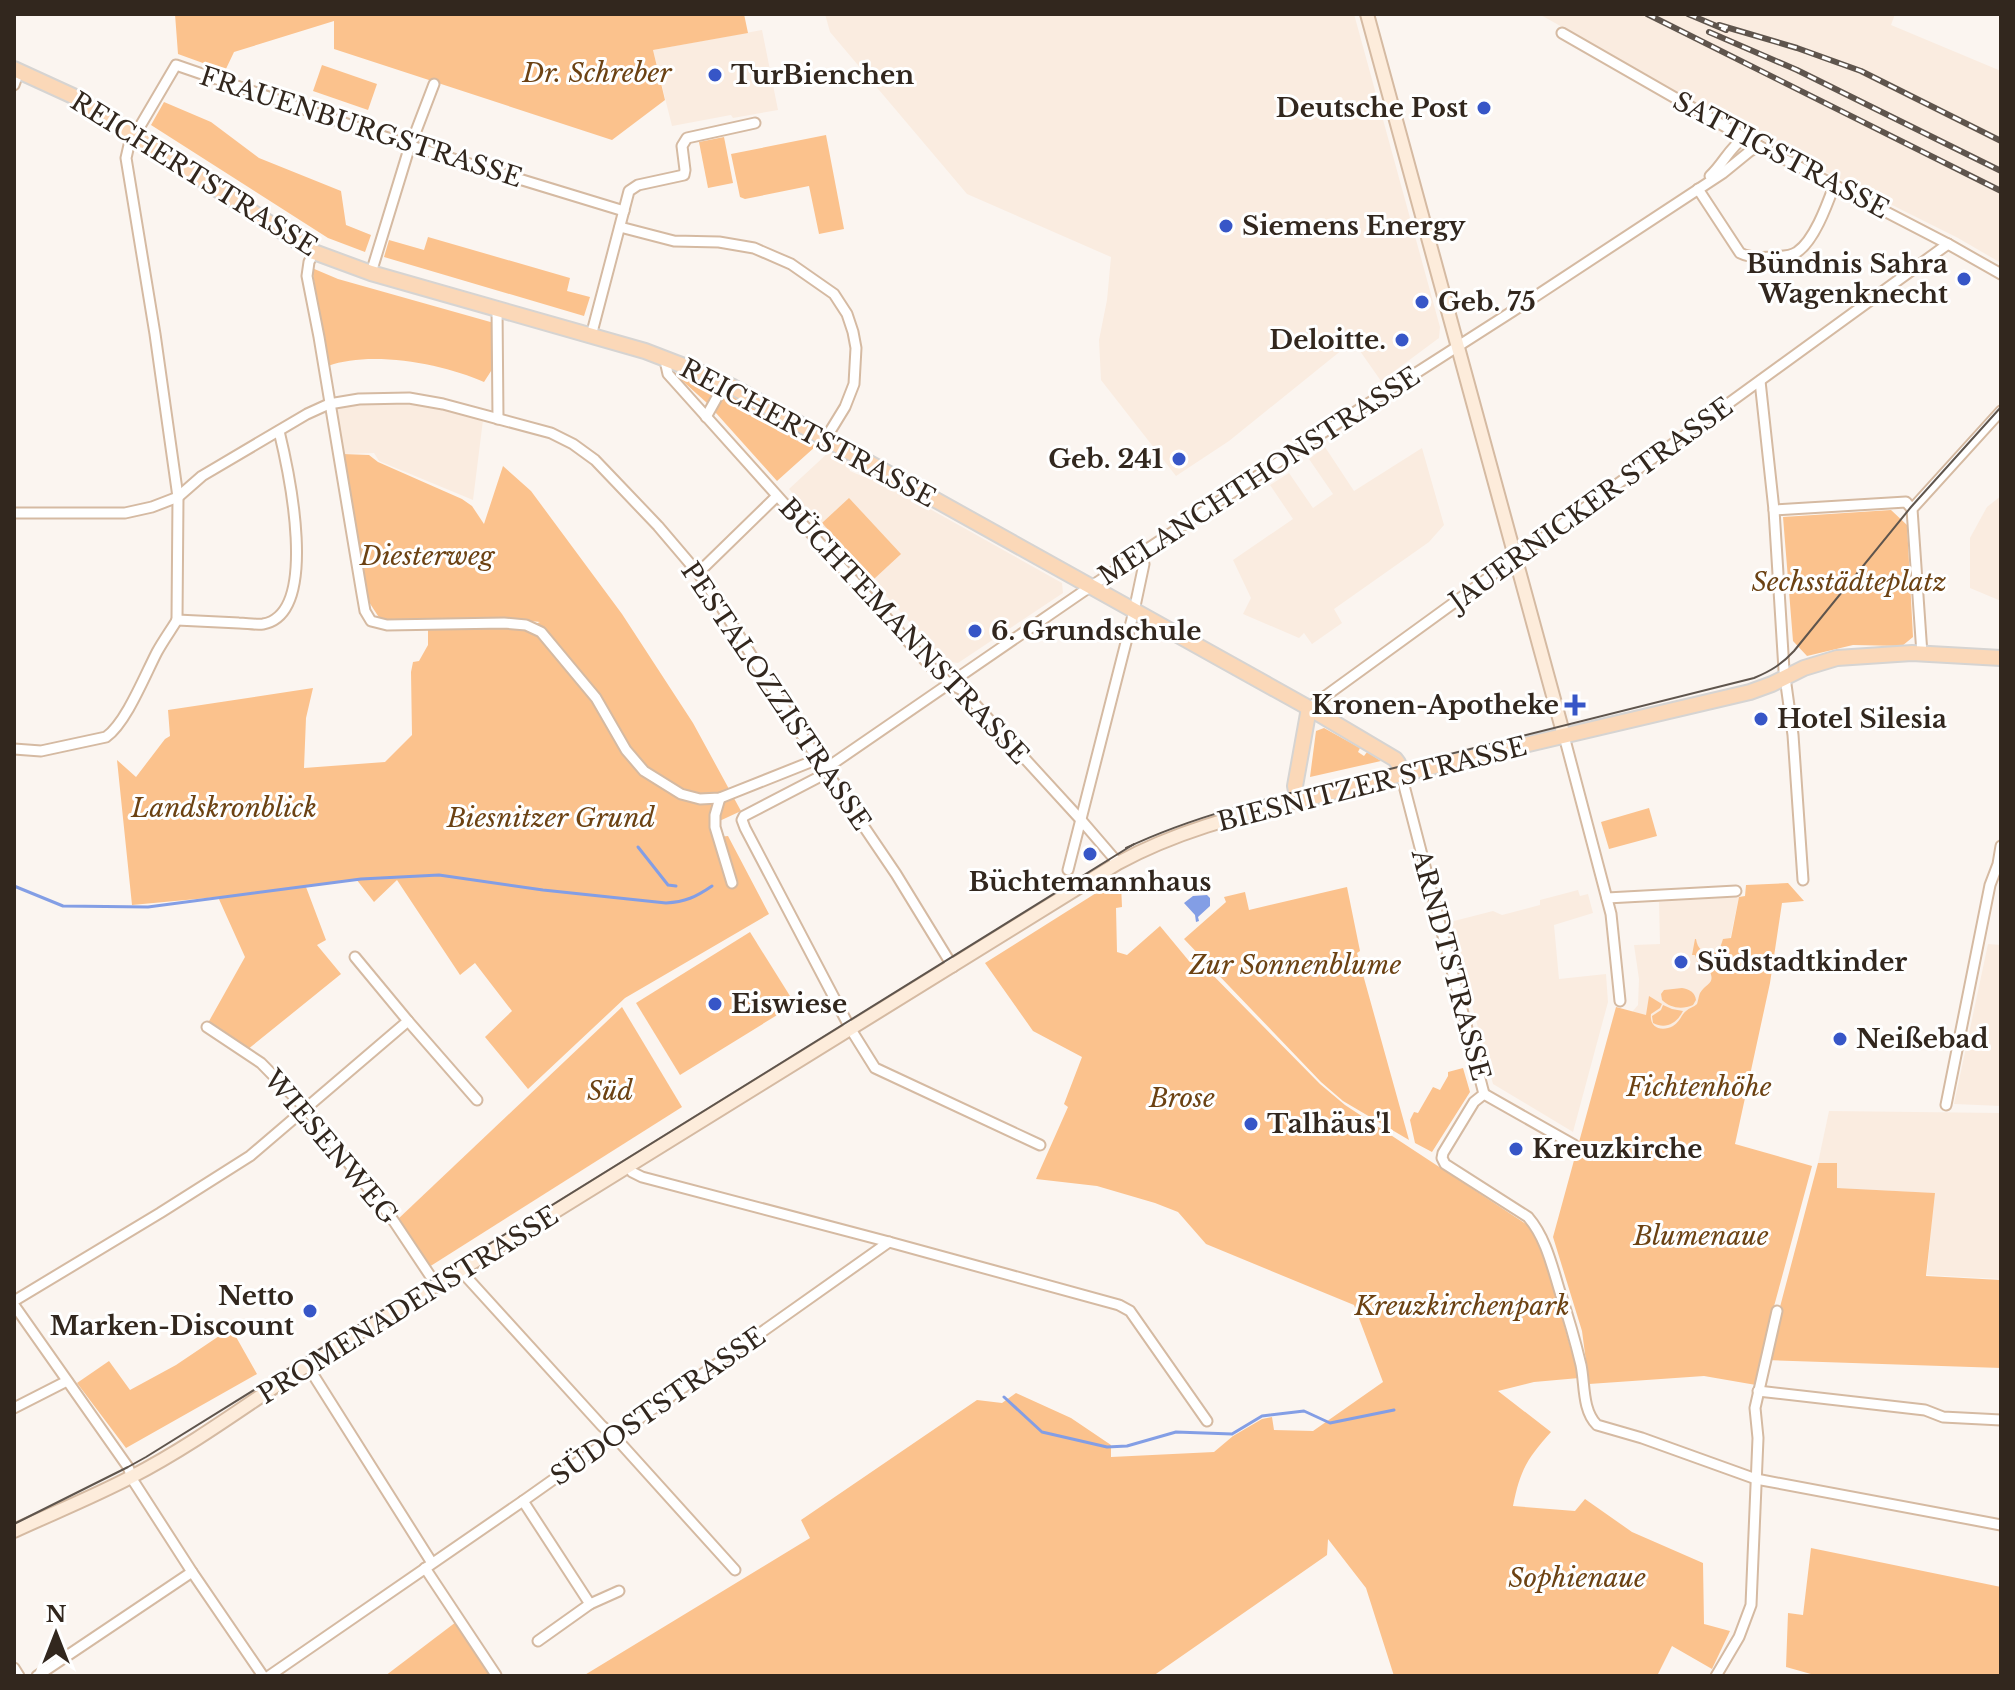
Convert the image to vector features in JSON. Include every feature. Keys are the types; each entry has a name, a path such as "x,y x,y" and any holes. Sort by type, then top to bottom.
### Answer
{"main road":[{"path":"1367,14 1564,736"},
{"name":"REICHERTSTRASSE","path":"16,75 73,96 314,252 371,273 667,359 725,383 1309,708 1395,759 1401,774"},
{"name":"BIESNITZER STRASSE","path":"794,1064 1118,863 1189,830 1401,774 1750,692 1804,668 1837,658 1895,653 2001,658"},
{"path":"1298,801 1295,786 1309,708"},
{"name":"PROMENADENSTRASSE","path":"14,1531 132,1477 794,1064"}],"street":[{"name":"SATTIGSTRASSE","path":"1562,33 1759,146 2001,274"},
{"name":"FRAUENBURGSTRASSE","path":"134,135 176,65 411,146 624,211"},
{"path":"371,273 434,84"},
{"path":"591,336 632,187 684,175 682,146 687,138 755,123"},
{"path":"14,749 56,749 112,733 177,620 178,497 126,158 126,150 134,135"},
{"name":"MELANCHTHONSTRASSE","path":"1698,189 1720,166 1732,147 1745,137"},
{"name":"MELANCHTHONSTRASSE","path":"850,1028 742,820 749,812 819,777 825,769 1091,586 1759,146"},
{"path":"1698,189 1740,253 1766,258 1794,254 1804,246 1822,217 1834,186"},
{"path":"620,227 674,241 719,242 754,248 791,264 834,294 847,314 856,348 854,384 845,407 826,438"},
{"name":"JAUERNICKER STRASSE","path":"1309,708 1948,244"},
{"path":"314,252 307,276 367,616 371,621 387,625 504,623 526,625 541,632 596,698 626,750 644,771 681,794 700,799 720,798 818,759"},
{"path":"497,308 498,419"},
{"name":"BÜCHTEMANNSTRASSE","path":"667,359 668,374 706,417 930,666 962,690 1118,863"},
{"path":"1760,381 1774,510 1803,880"},
{"path":"706,417 725,383"},
{"name":"PESTALOZZISTRASSE","path":"178,497 202,476 307,414 329,404 359,399 409,398 443,404 551,433 573,444 595,460 698,573 953,967"},
{"path":"1912,509 2001,411"},
{"path":"177,620 265,624 279,616 289,605 294,582 295,512 279,431"},
{"path":"698,573 777,496"},
{"path":"14,513 125,513 178,497"},
{"path":"1774,510 1906,502 1912,509 1922,654"},
{"path":"1068,870 1134,611 1144,564 1141,554"},
{"path":"1564,736 1611,914 1620,1001"},
{"name":"ARNDTSTRASSE","path":"1401,774 1484,1094 1474,1102 1451,1138 1443,1153 1445,1164 1528,1217 1537,1228 1568,1319 1581,1367 1588,1413 1593,1421 1597,1425 1756,1479"},
{"path":"720,798 715,827 732,883"},
{"path":"1946,1105 1990,885 1997,875 2001,846"},
{"path":"1607,898 1736,891"},
{"path":"355,957 477,1100"},
{"path":"266,1676 192,1572 128,1467 14,1303 250,1156 408,1021"},
{"name":"WIESENWEG","path":"207,1027 261,1063 306,1109 393,1220 437,1286"},
{"path":"850,1028 875,1068 1040,1145"},
{"path":"1484,1094 1574,1145"},
{"path":"629,1167 642,1177 1119,1305 1130,1311 1207,1421"},
{"name":"SÜDOSTSTRASSE","path":"266,1676 523,1501 889,1242"},
{"path":"461,1271 735,1570"},
{"path":"1716,1676 1739,1637 1751,1605 1758,1438 1755,1408 1777,1311"},
{"path":"307,1365 496,1675"},
{"path":"14,1408 67,1381"},
{"path":"1758,1391 1925,1410 1943,1417 2001,1420"},
{"path":"1756,1479 2001,1525"},
{"path":"523,1501 590,1604"},
{"path":"37,1676 192,1572"},
{"path":"538,1641 590,1604 619,1591"},
{"path":"14,1668 19,1676"}],"shaded area":[{"name":"Siemens Energy","path":"825,14 1354,14 1440,327 1439,338 1381,381 1353,341 1229,441 1176,476 1101,380 1099,340 1111,257 967,194 830,32"},
{"path":"1539,14 1895,14 1891,25 2001,71 2001,263 1958,238 1772,145"},
{"name":"TurBienchen","path":"762,30 778,110 672,126 653,50"},
{"path":"359,402 441,408 483,420 473,500 379,461 374,453 343,454 337,406"},
{"path":"1325,447 1354,491 1422,448 1444,525 1429,542 1334,609 1342,623 1312,644 1304,633 1299,638 1243,614 1251,598 1233,560 1293,519 1270,485 1289,473 1313,508 1333,494 1309,459"},
{"path":"830,451 850,462 850,471 864,477 871,476 1062,583 1063,593 958,663 945,661 789,489"},
{"path":"2001,496 2001,601 1970,588 1970,538 1987,507"},
{"path":"1578,890 1580,896 1588,894 1593,913 1554,925 1559,979 1606,974 1608,1002 1573,1132 1493,1084 1450,922 1493,911 1502,915"},
{"name":"Südstadtkinder","path":"1739,897 1708,1043 1629,1030 1633,1011 1638,1005 1639,979 1634,945 1660,944 1659,902"},
{"path":"1988,944 2001,945 2001,1106 1954,1104"},
{"path":"1829,1111 2001,1113 2001,1279 1927,1275 1934,1193 1836,1188 1837,1163 1818,1163"}],"green space":[{"name":"Dr. Schreber","path":"175,14 744,14 748,33 653,50 665,100 612,140 334,49 334,21 234,52 225,71 178,54"},
{"path":"322,65 377,84 368,110 313,91"},
{"path":"164,102 211,122 259,158 341,191 346,225 371,235 365,252 328,238 151,125"},
{"path":"826,135 844,229 819,234 809,186 745,199 740,197 731,154"},
{"path":"724,137 733,183 708,188 699,142"},
{"path":"428,237 570,278 567,291 590,297 584,316 384,257 389,240 424,250"},
{"path":"312,268 338,279 494,323 493,368 484,382 468,375 407,361 365,359 328,366"},
{"path":"676,368 727,392 816,446 777,481 707,403 677,376"},
{"name":"Biesnitzer Grund","path":"343,454 369,455 378,462 462,499 472,506 484,524 503,466 531,491 622,614 693,723 741,811 713,824 717,837 728,836 769,914 625,998 528,1089 485,1037 512,1011 475,963 460,975 397,880 374,902 356,879 306,887 326,940 317,945 341,974 247,1050 208,1023 245,957 218,897 132,905 117,760 136,777 170,736 168,710 313,688 306,718 304,768 385,762 412,735 411,672 413,662 419,661 428,645 428,627 525,628 540,622 510,619 392,623 380,619 369,602"},
{"path":"849,498 901,554 874,579 822,523"},
{"name":"Sechsstädteplatz","path":"1891,510 1907,525 1913,637 1902,646 1853,645 1807,656 1793,641 1783,517"},
{"path":"1324,728 1360,748 1358,752 1364,756 1367,752 1381,761 1310,777 1316,731"},
{"path":"1649,808 1657,836 1609,849 1601,822"},
{"path":"1112,883 1121,884 1122,907 1116,908 1117,952 1127,955 1160,926 1189,961 1195,957 1320,1084 1345,1105 1535,1230 1579,1378 1534,1382 1498,1391 1551,1432 1526,1466 1513,1506 1575,1511 1585,1499 1632,1532 1703,1563 1704,1624 1730,1631 1712,1669 1672,1646 1657,1676 1394,1676 1366,1588 1328,1539 1327,1555 1153,1676 583,1676 810,1538 801,1520 977,1400 1002,1403 1016,1393 1071,1418 1111,1445 1111,1457 1214,1452 1233,1436 1262,1419 1272,1417 1274,1430 1313,1431 1383,1382 1354,1305 1206,1244 1178,1212 1097,1186 1036,1179 1068,1107 1064,1104 1082,1057 1033,1031 985,963"},
{"path":"1788,883 1804,901 1782,903 1770,983 1735,1144 1812,1166 1756,1385 1704,1376 1589,1384 1582,1331 1553,1237 1616,1007 1646,1015 1649,996 1662,1004 1651,1014 1654,1026 1665,1029 1675,1024 1697,1004 1700,993 1711,981 1709,969 1698,964 1695,955 1692,955 1695,939 1704,951 1719,951 1723,939 1731,938 1739,897 1745,896 1746,885"},
{"name":"Zur Sonnenblume","path":"1347,887 1360,951 1357,953 1409,1140 1343,1101 1321,1082 1184,939 1226,902 1224,897 1245,892 1249,910"},
{"name":"Eiswiese","path":"750,932 795,1004 680,1075 636,1003"},
{"path":"1682,988 1694,995 1696,1000 1693,1005 1676,1007 1662,1000 1664,990"},
{"path":"1663,1005 1683,1011 1671,1024 1662,1026 1653,1023 1652,1016"},
{"name":"Süd","path":"622,1007 682,1107 429,1267 397,1220"},
{"path":"1463,1068 1470,1092 1432,1152 1415,1143 1410,1120 1414,1112 1418,1113 1433,1087 1440,1090 1448,1072"},
{"path":"1818,1163 1837,1163 1837,1188 1935,1193 1926,1276 2001,1280 2001,1368 1766,1360"},
{"path":"231,1328 257,1374 126,1448 77,1383 109,1361 130,1390 176,1365"},
{"path":"1811,1548 2001,1587 2001,1676 1818,1676 1786,1667 1788,1613 1803,1615"},
{"path":"456,1622 493,1676 385,1676"}],"water":[{"path":"1207,895 1210,906 1196,922 1195,915 1184,903 1193,896"}],"waterway":[{"path":"638,847 668,885 676,886"},
{"path":"14,886 63,906 148,907 361,879 439,875 666,903 690,898 712,886"},
{"path":"1004,1397 1042,1432 1107,1447 1127,1446 1176,1432 1232,1434 1262,1416 1304,1411 1330,1423 1394,1410"}],"tram line":[{"path":"1126,848 1188,823 1252,803 1766,673 1794,651 1911,507 2001,407"},
{"path":"14,1524 146,1457 1134,844"}],"railway":[{"path":"1647,14 2001,191"},
{"path":"1688,14 1726,30"},
{"path":"1719,25 1861,71 2001,141"},
{"path":"1709,32 1797,70 2001,171"}],"place":[{"name":"TurBienchen","path":"715,75"},
{"name":"Deutsche Post","path":"1484,108"},
{"name":"Siemens Energy","path":"1226,226"},
{"name":"Bündnis Sahra Wagenknecht","path":"1964,279"},
{"name":"Geb. 75","path":"1422,302"},
{"name":"Deloitte.","path":"1402,340"},
{"name":"Geb. 241","path":"1179,459"},
{"name":"6. Grundschule","path":"975,631"},
{"name":"Kronen-Apotheke","path":"1575,705"},
{"name":"Hotel Silesia","path":"1761,719"},
{"name":"Büchtemannhaus","path":"1090,854"},
{"name":"Südstadtkinder","path":"1681,962"},
{"name":"Eiswiese","path":"715,1004"},
{"name":"Neißebad","path":"1840,1039"},
{"name":"Talhäus'l","path":"1251,1124"},
{"name":"Kreuzkirche","path":"1516,1149"},
{"name":"Netto Marken-Discount","path":"310,1311"}],"park label":[{"name":"Diesterweg","path":"427,556"},
{"name":"Landskronblick","path":"224,808"},
{"name":"Fichtenhöhe","path":"1699,1087"},
{"name":"Brose","path":"1182,1098"},
{"name":"Blumenaue","path":"1701,1236"},
{"name":"Kreuzkirchenpark","path":"1462,1306"},
{"name":"Sophienaue","path":"1577,1578"}]}
